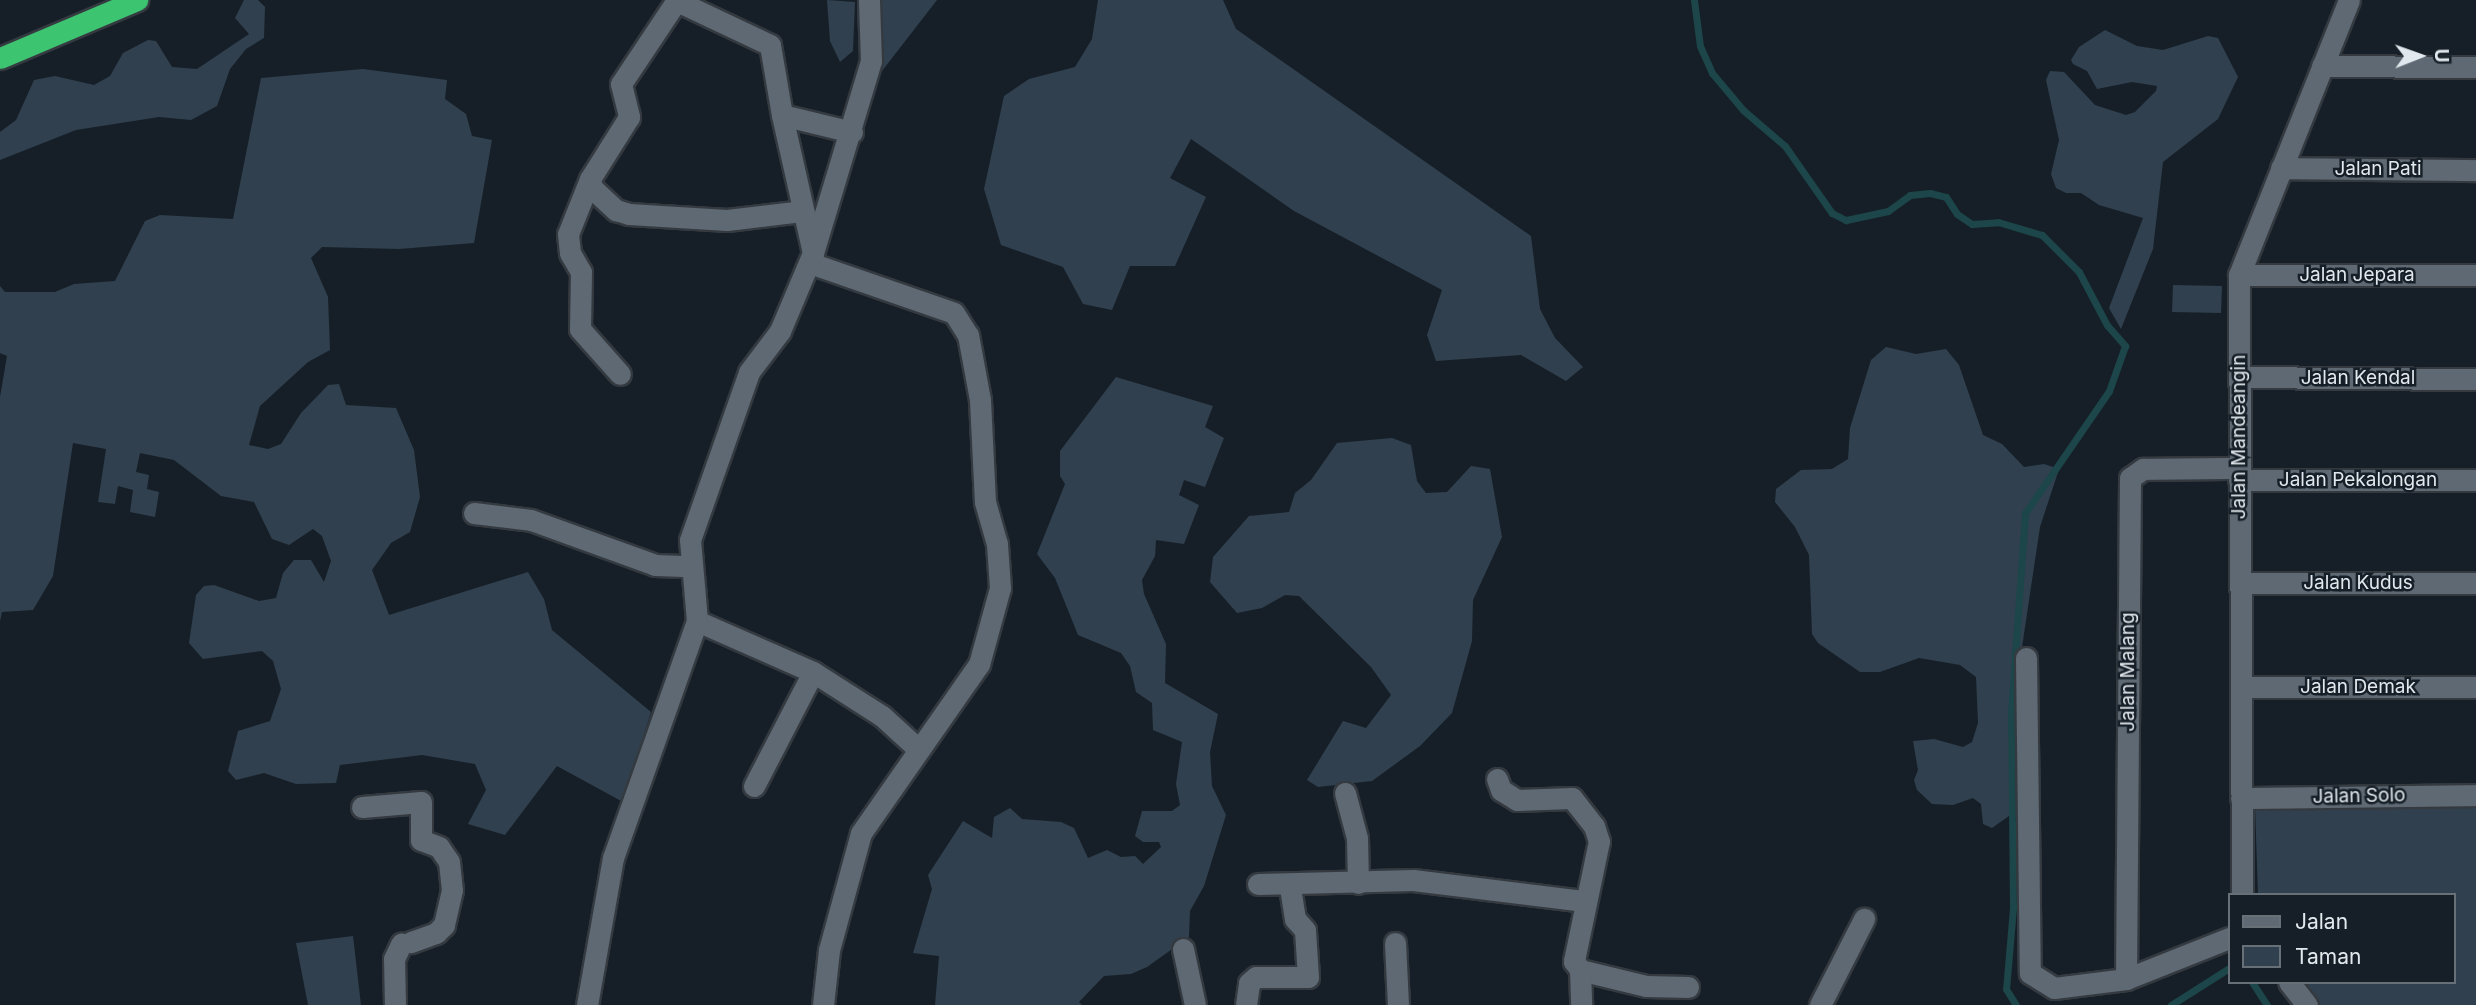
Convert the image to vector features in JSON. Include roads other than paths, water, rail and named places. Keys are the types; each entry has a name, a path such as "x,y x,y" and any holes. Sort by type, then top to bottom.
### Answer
{"highway":[{"path":"0,58 137,0"}],"street":[{"path":"620,374 580,329 581,272 570,253 568,234 590,179 629,117 621,84 677,0 770,45 811,258"},
{"path":"587,1005 613,858 696,621 689,566 690,540 749,372 776,340 811,258 852,132 871,61 869,0"},
{"name":"Jalan Mandeangin","path":"2242,893 2238,275 2349,0"},
{"path":"2322,66 2476,67"},
{"path":"782,115 852,132"},
{"name":"Jalan Pati","path":"2281,168 2476,170"},
{"path":"590,179 592,188 616,210 629,214 727,220 803,211"},
{"path":"811,258 954,313 968,335 980,400 985,502 998,544 1000,588 979,664 963,688 940,713 860,833 829,950 823,1005"},
{"name":"Jalan Jepara","path":"2238,275 2476,275"},
{"name":"Jalan Kendal","path":"2239,377 2476,379"},
{"name":"Jalan Malang","path":"2126,979 2130,478 2143,469 2240,474"},
{"name":"Jalan Pekalongan","path":"2240,474 2476,480"},
{"path":"474,513 531,520 585,538 632,559 689,566"},
{"name":"Jalan Kudus","path":"2240,583 2476,583"},
{"path":"696,621 813,672 882,716 918,749"},
{"path":"2026,658 2031,973 2054,988 2126,979 2228,938"},
{"path":"754,786 813,672"},
{"name":"Jalan Demak","path":"2241,687 2476,687"},
{"path":"1497,779 1501,790 1517,800 1572,798 1588,814 1599,841 1574,961 1580,970 1581,1005"},
{"path":"1345,793 1347,816 1357,838 1357,883"},
{"name":"Jalan Solo","path":"2241,798 2476,795"},
{"path":"362,807 421,802 421,840 439,847 449,862 452,890 444,925 436,933 406,943 394,959 395,1005"},
{"path":"1258,884 1290,887 1461,882 1585,901"},
{"path":"1246,1005 1249,983 1256,977 1308,977 1305,930 1295,919 1290,887"},
{"path":"1820,1005 1860,927"},
{"path":"1395,943 1398,1005"},
{"path":"1183,949 1195,1005"},
{"path":"1580,970 1686,995"},
{"path":"2291,984 2307,1005"}],"waterway":[{"path":"1694,0 1700,46 1712,73 1743,110 1785,146 1832,213 1846,220 1888,211 1910,195 1930,193 1946,197 1957,214 1972,224 1998,222 2042,235 2079,272 2107,325 2125,346 2109,391 2025,513 2011,715 2013,908 2006,989 2016,1005"},
{"path":"2171,1005 2228,969"},
{"path":"2253,984 2267,1005"}]}
